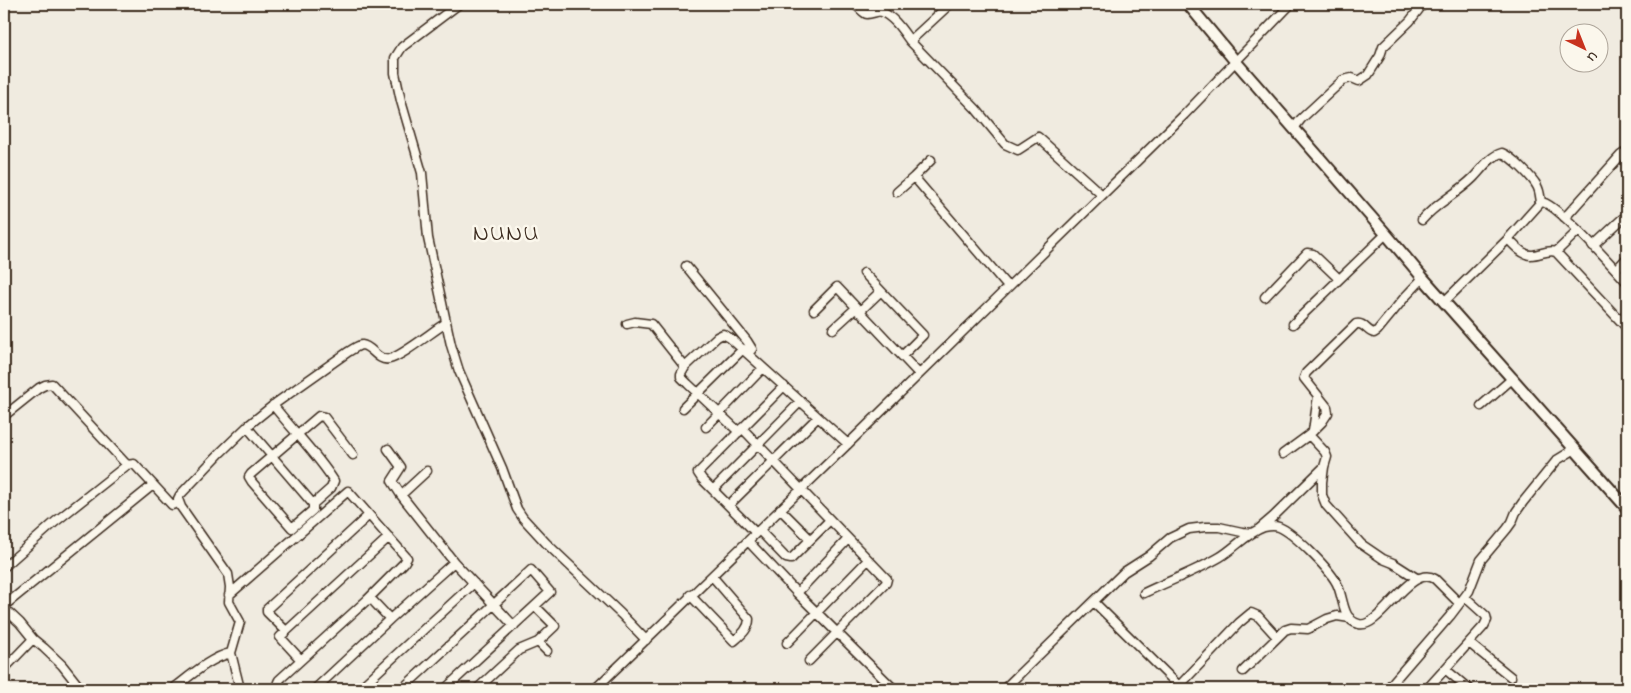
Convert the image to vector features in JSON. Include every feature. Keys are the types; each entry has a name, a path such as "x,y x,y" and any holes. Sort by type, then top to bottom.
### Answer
{"main road":[{"path":"1188,4 1423,278 1627,508"}],"street":[{"path":"459,4 402,47 395,58 395,73 401,101 422,173 428,238 446,322 459,371 502,468 517,509 523,518 546,543 646,640"},
{"path":"855,4 866,14 869,15 880,11 886,13 894,20 910,41 976,109 1005,144 1017,151 1038,137 1102,195"},
{"path":"910,41 950,4"},
{"path":"595,689 1102,195 1236,62 1291,4"},
{"path":"1294,128 1301,119 1343,80 1352,78 1359,80 1368,75 1380,56 1383,47 1410,21 1424,4"},
{"path":"1564,217 1621,154 1627,151"},
{"path":"1422,220 1434,207 1471,180 1495,156 1502,153 1508,156 1536,184 1540,193 1541,202 1508,239 1444,302"},
{"path":"897,192 931,160"},
{"path":"914,176 1008,287"},
{"path":"1541,202 1548,204 1564,217 1627,282"},
{"path":"1593,246 1622,219"},
{"path":"1556,252 1578,231"},
{"path":"1293,324 1386,234"},
{"path":"1508,239 1524,253 1530,255 1552,250 1556,252 1627,328"},
{"path":"1265,297 1307,253 1313,254 1339,279"},
{"path":"1616,270 1627,258"},
{"path":"684,408 745,352 752,349 686,266"},
{"path":"864,273 923,335 902,356"},
{"path":"1282,454 1311,433 1322,422 1328,412 1327,407 1304,378 1306,373 1356,324 1363,324 1374,333 1377,331 1423,278"},
{"path":"814,310 837,287 919,374"},
{"path":"833,329 881,291"},
{"path":"1620,320 1627,313"},
{"path":"240,689 231,653 240,622 229,602 230,587 228,574 203,540 179,503 178,497 247,427 273,405 348,352 363,345 388,360 401,354 446,322"},
{"path":"627,324 635,322 651,324 685,367"},
{"path":"809,661 887,582 886,577 848,540 759,445 719,413 681,377 681,371 722,334 730,338 848,444"},
{"path":"706,427 763,368"},
{"path":"1481,406 1513,378"},
{"path":"4,416 39,388 52,384 127,465"},
{"path":"784,386 698,472 698,476 788,559 795,555 830,520"},
{"path":"1318,396 1311,433 1328,457 1324,467 1322,482 1322,495 1326,505 1361,544 1418,579"},
{"path":"713,490 801,401"},
{"path":"273,405 334,481 330,488 313,504"},
{"path":"247,427 272,456 313,504 313,510 292,528 250,479 251,474 272,456 297,435 316,418 321,416 354,455"},
{"path":"729,505 818,417"},
{"path":"388,449 401,467 392,481 401,495 454,562 514,626"},
{"path":"1387,689 1462,600 1472,585 1481,560 1507,529 1518,509 1557,460 1575,449"},
{"path":"4,567 55,522 127,465 134,464 172,505 179,503"},
{"path":"1144,593 1221,556 1273,517 1324,467"},
{"path":"401,495 427,471"},
{"path":"81,689 62,665 33,639 4,607 153,485"},
{"path":"229,595 348,491 407,558 407,561 367,600 279,680 279,686 284,689"},
{"path":"780,510 810,539"},
{"path":"286,631 266,609 369,515"},
{"path":"1004,689 1124,572 1149,556 1170,538 1189,530 1219,527 1252,533 1266,526 1281,528 1293,536 1314,556 1337,583 1345,612 1358,624 1365,624 1377,616 1401,592 1423,576 1431,576 1436,579 1486,616 1488,620 1484,626 1427,689"},
{"path":"301,660 280,637 389,537"},
{"path":"797,593 848,540"},
{"path":"748,541 797,593 894,689"},
{"path":"787,643 868,560"},
{"path":"315,689 454,562"},
{"path":"402,689 531,570 550,592 445,689"},
{"path":"690,595 734,641 746,629 750,619 712,576"},
{"path":"359,689 474,582"},
{"path":"367,600 374,601 390,619"},
{"path":"1094,602 1181,688 1239,623 1251,613 1258,616 1277,637"},
{"path":"535,606 555,626"},
{"path":"1243,671 1285,630 1308,628 1327,618 1337,616 1350,618"},
{"path":"477,689 519,650 538,642 562,621"},
{"path":"4,669 33,639"},
{"path":"538,642 547,651"},
{"path":"1469,643 1511,677"},
{"path":"173,689 209,662 219,656 231,653"},
{"path":"1445,669 1468,689"}],"district":[{"name":"NUNU","path":"506,234"}]}
